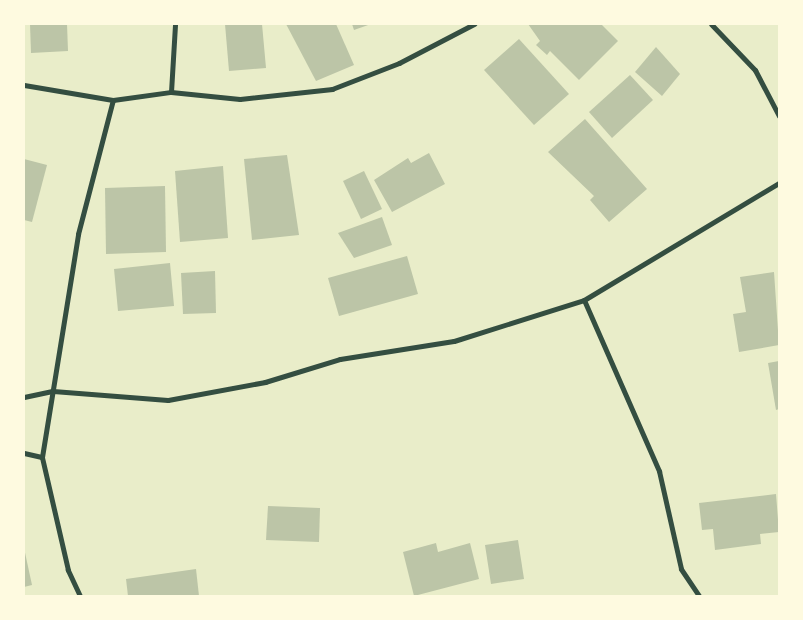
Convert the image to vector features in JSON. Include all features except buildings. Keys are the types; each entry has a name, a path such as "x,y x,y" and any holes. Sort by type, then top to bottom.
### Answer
{"street":[{"path":"172,92 175,24"},
{"path":"24,85 113,100 172,92 240,99 332,89 399,63 474,24"},
{"path":"711,24 755,70 779,116"},
{"path":"80,596 68,570 42,457 78,234 113,100"},
{"path":"24,397 53,391 168,400 265,382 340,359 454,341 584,300 779,184"},
{"path":"584,300 659,471 681,570 700,596"},
{"path":"24,453 42,457"}]}
